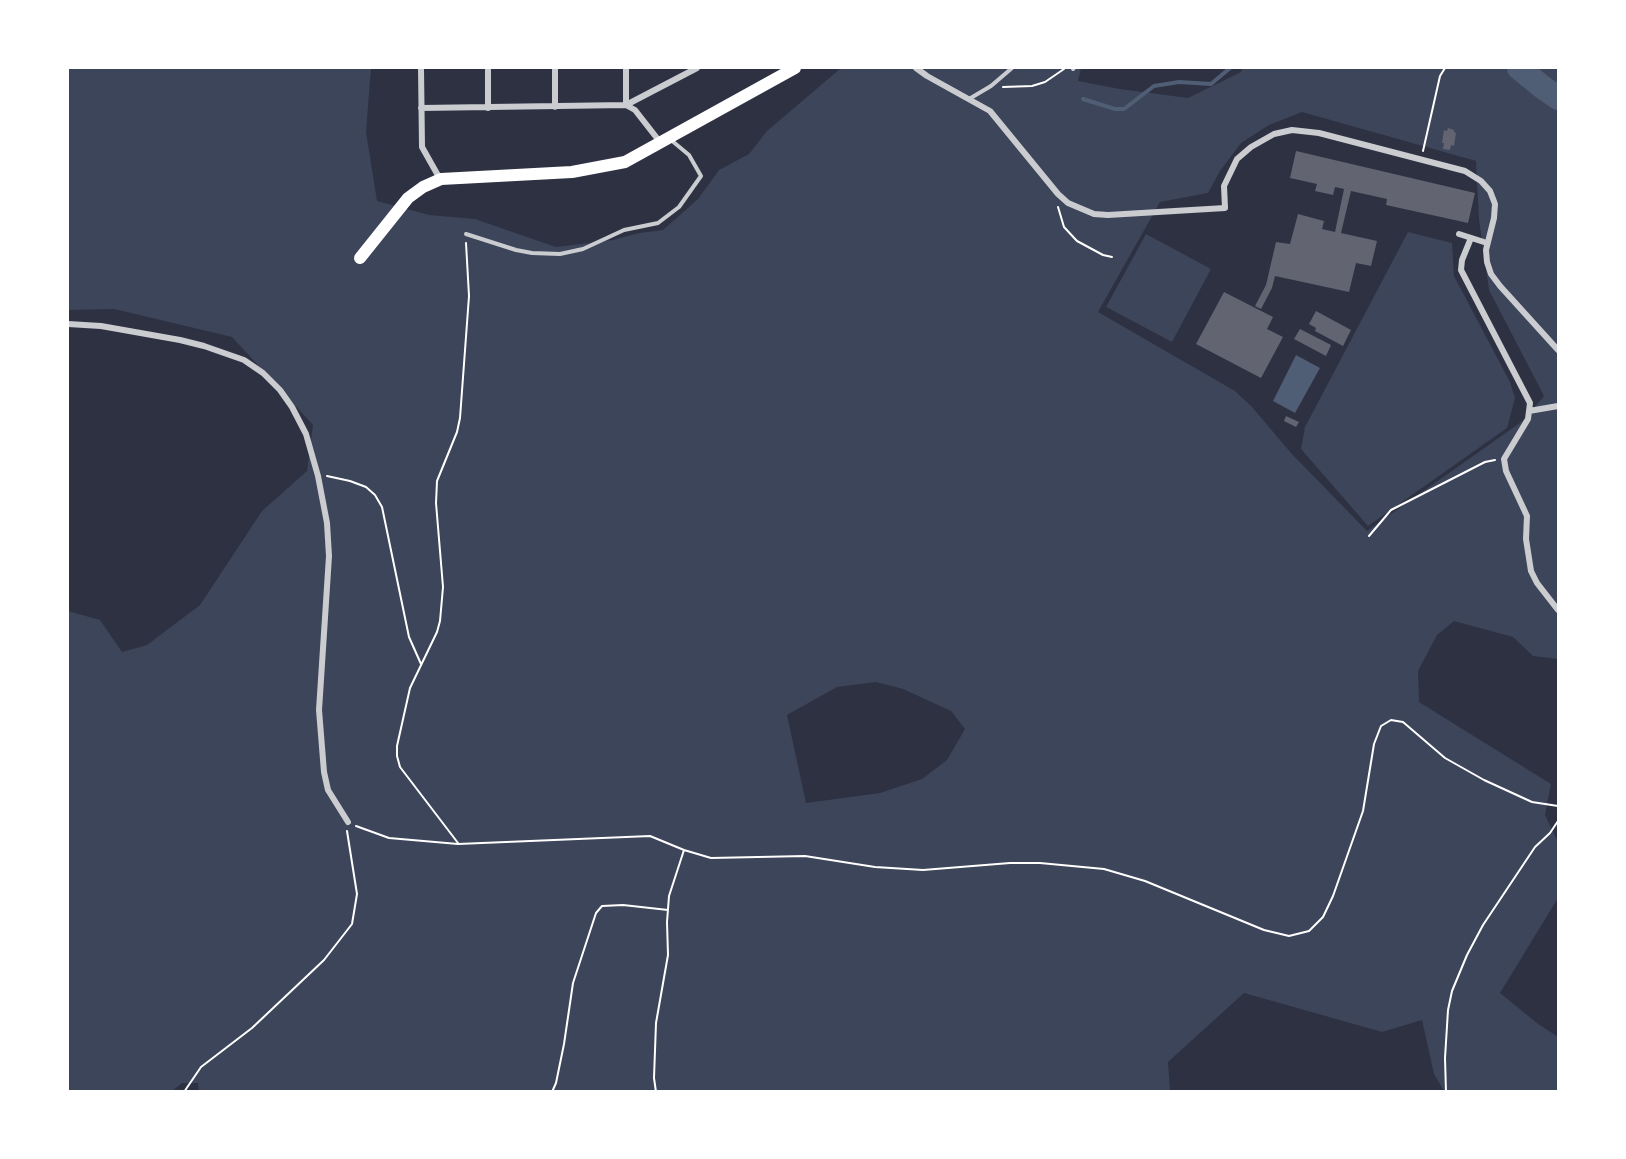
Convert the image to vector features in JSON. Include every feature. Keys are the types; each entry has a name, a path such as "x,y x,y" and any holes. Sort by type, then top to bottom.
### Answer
{"main road":[{"path":"360,258 408,198 423,187 441,179 572,172 625,162 795,68"}],"street":[{"path":"421,68 422,147 441,179"},
{"path":"488,68 488,108"},
{"path":"555,68 555,107"},
{"path":"626,68 626,105"},
{"path":"421,108 626,105 693,68"},
{"path":"916,68 990,111 1061,197 1080,209 1094,214 1226,208 1224,186 1237,159 1251,147 1274,134 1292,130 1319,133 1465,171 1481,181 1490,191 1495,204 1494,218 1487,243 1487,262 1491,273 1558,350"},
{"path":"626,105 635,110 664,140"},
{"path":"1459,234 1487,243"},
{"path":"1471,238 1462,260 1461,270 1530,403 1528,419 1504,459 1506,471 1527,516 1526,538 1531,571 1537,583 1558,610"},
{"path":"68,324 101,326 180,340 244,360 263,373 280,390 292,407 306,434 318,477 327,523 328,556 320,688 321,730 324,772 328,789 348,822"},
{"path":"1529,411 1558,406"}],"lane":[{"path":"969,99 991,86 1012,68"},
{"path":"466,234 516,250 539,254 560,254 583,249 624,230 657,223 679,207 701,176 689,155 664,140"}],"path":[{"path":"991,86 1010,88 1032,86 1046,82 1062,69 1074,68"},
{"path":"1422,160 1440,76 1445,68"},
{"path":"1061,197 1058,206 1068,233 1085,246 1112,257"},
{"path":"458,844 406,776 397,756 397,746 410,688 437,632 442,604 443,573 436,503 437,481 457,432 460,418 469,296 466,234"},
{"path":"1369,536 1391,510 1485,462 1504,459"},
{"path":"318,477 332,476 350,481 375,495 384,516 409,637 421,663"},
{"path":"184,1092 201,1067 252,1028 324,960 352,924 357,894 346,834 348,822 389,838 458,844 650,836 711,858 805,856 875,867 922,870 1010,862 1104,869 1145,881 1264,930 1289,936 1308,931 1323,917 1333,896 1363,811 1374,744 1381,726 1391,720 1403,722 1445,758 1484,780 1532,802 1558,806"},
{"path":"1446,1092 1448,1010 1452,991 1483,926 1534,847 1550,833 1558,821"},
{"path":"656,1092 654,1078 656,1023 668,955 669,896 684,850"},
{"path":"552,1092 558,1074 573,983 596,913 602,906 623,904 668,910"}],"shaded area":[{"path":"68,68 371,68 366,132 377,201 429,215 475,219 556,247 613,240 663,230 698,199 719,170 749,154 767,131 841,68 1081,68 1078,81 1188,98 1241,72 1242,68 1558,68 1558,659 1533,656 1513,637 1454,621 1437,635 1418,671 1419,702 1551,784 1545,815 1558,842 1558,898 1500,993 1558,1037 1558,1091 1444,1091 1434,1074 1422,1020 1382,1032 1244,993 1168,1062 1170,1091 199,1092 198,1083 182,1083 172,1091 68,1091 68,611 100,620 122,652 147,645 200,605 262,511 307,471 313,425 232,337 114,309 68,310","holes":["1302,112 1476,161 1479,220 1489,290 1544,396 1524,420 1367,531 1235,391 1098,312 1160,202 1208,193 1220,171 1241,143 1269,125","876,682 903,689 951,711 965,729 947,760 922,779 880,793 806,803 787,715 837,687"]},
{"path":"1408,232 1452,243 1454,276 1510,382 1515,398 1507,428 1368,526 1301,449 1305,427"},
{"path":"1146,234 1211,269 1172,342 1106,307"},
{"path":"1296,355 1320,368 1295,413 1273,401"}],"building":[{"path":"1448,128 1456,133 1454,146 1451,145 1450,150 1443,149 1444,143 1442,143 1444,130 1447,131"},
{"path":"1296,151 1475,193 1468,223 1386,205 1387,199 1351,191 1341,233 1377,241 1371,266 1356,263 1349,292 1275,276 1272,288 1261,309 1255,306 1266,285 1276,242 1290,244 1298,214 1324,221 1322,229 1335,232 1344,189 1335,187 1333,195 1315,191 1317,184 1290,178"},
{"path":"1224,292 1273,317 1267,329 1283,337 1261,378 1196,344"},
{"path":"1316,311 1351,330 1343,346 1315,331 1316,328 1309,324"},
{"path":"1300,329 1331,345 1326,356 1294,339"},
{"path":"1286,416 1299,422 1296,427 1284,421"}],"waterway":[{"path":"1083,99 1115,109 1124,109 1154,86 1179,82 1211,84 1230,68"},
{"path":"1519,68 1558,98"}]}
